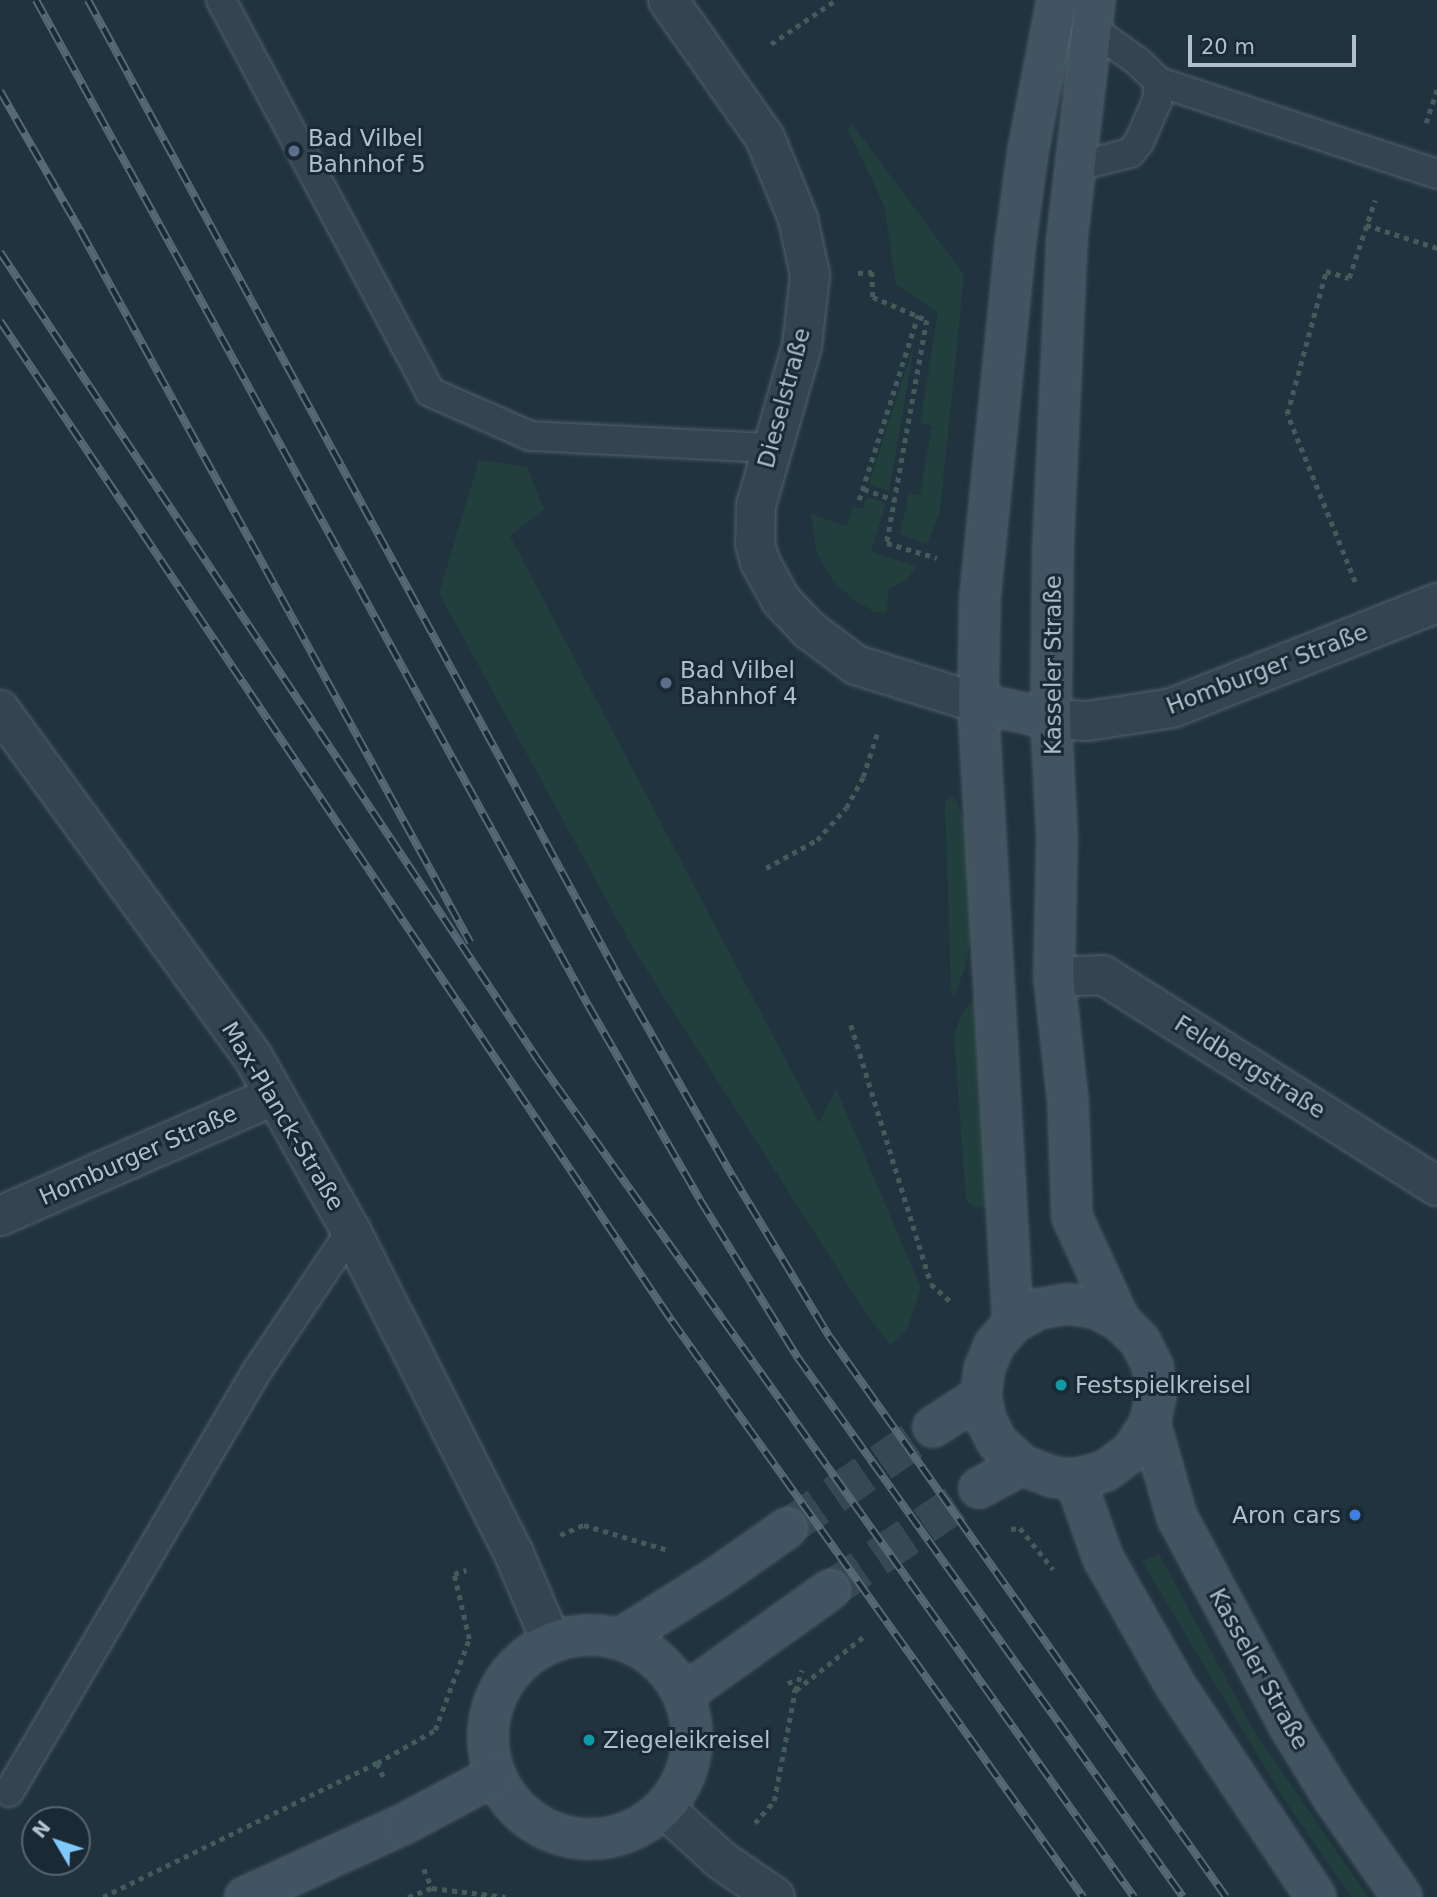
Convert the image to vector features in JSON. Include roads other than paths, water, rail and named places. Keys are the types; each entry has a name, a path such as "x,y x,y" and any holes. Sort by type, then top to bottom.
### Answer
{"main road":[{"path":"1013,1323 978,703 980,598 1008,310 1028,151 1057,0"},
{"name":"Kasseler Straße","path":"1093,14 1067,239 1054,537 1051,719 1058,838 1054,977 1068,1102 1072,1217 1121,1321 1140,1341 1153,1367 1156,1396 1150,1423 1132,1451 1105,1471 1074,1479 1053,1478 1022,1465 997,1442 986,1420 981,1396 984,1370 995,1345 1013,1323 1038,1309 1067,1304 1095,1308 1121,1321"},
{"path":"978,703 1051,719"},
{"path":"933,1427 981,1396"},
{"name":"Kasseler Straße","path":"1150,1423 1177,1517 1288,1724 1334,1799 1402,1897"},
{"path":"979,1488 1022,1465"},
{"path":"1074,1479 1103,1558 1177,1688 1316,1897"},
{"path":"621,1638 719,1576 787,1528"},
{"path":"684,1694 830,1590"},
{"path":"586,1634 621,1638 647,1651 669,1669 684,1694 694,1734 687,1774 664,1809 630,1832 591,1841 550,1832 516,1810 494,1776 487,1745 489,1712 502,1683 523,1658 551,1641 586,1634"},
{"path":"245,1897 404,1824 494,1776"}],"street":[{"name":"Dieselstraße","path":"667,0 765,138 798,219 810,275 802,346 756,505 754,534 760,562 781,600 808,629 856,665 978,703"},
{"name":"Homburger Straße","path":"1051,719 1088,721 1172,708 1437,603"},
{"name":"Max-Planck-Straße","path":"0,710 253,1057 351,1231 514,1554 551,1641"},
{"name":"Feldbergstraße","path":"1054,977 1103,975 1437,1186"},
{"name":"Homburger Straße","path":"0,1216 275,1095"},
{"path":"664,1809 721,1860 775,1897"}],"lane":[{"path":"221,0 430,392 530,436 771,448"},
{"path":"1093,14 1158,82 1437,174"},
{"path":"1074,167 1130,153 1139,142 1151,115 1158,82"},
{"path":"9,1793 257,1371 351,1231"}],"tunnel":[{"path":"787,1528 933,1427"},
{"path":"830,1590 979,1488"}],"railway":[{"path":"36,0 588,1005 700,1200 798,1358 1183,1897"},
{"path":"88,0 621,981 733,1177 829,1336 1226,1897"},
{"path":"0,91 81,232 470,942"},
{"path":"0,252 538,1060 1134,1897"},
{"path":"0,321 672,1321 1083,1897"}],"place":[{"name":"Bad Vilbel Bahnhof 5","path":"294,151"},
{"name":"Bad Vilbel Bahnhof 4","path":"666,683"},
{"name":"Festspielkreisel","path":"1061,1385"},
{"name":"Aron cars","path":"1355,1515"},
{"name":"Ziegeleikreisel","path":"589,1740"}]}
